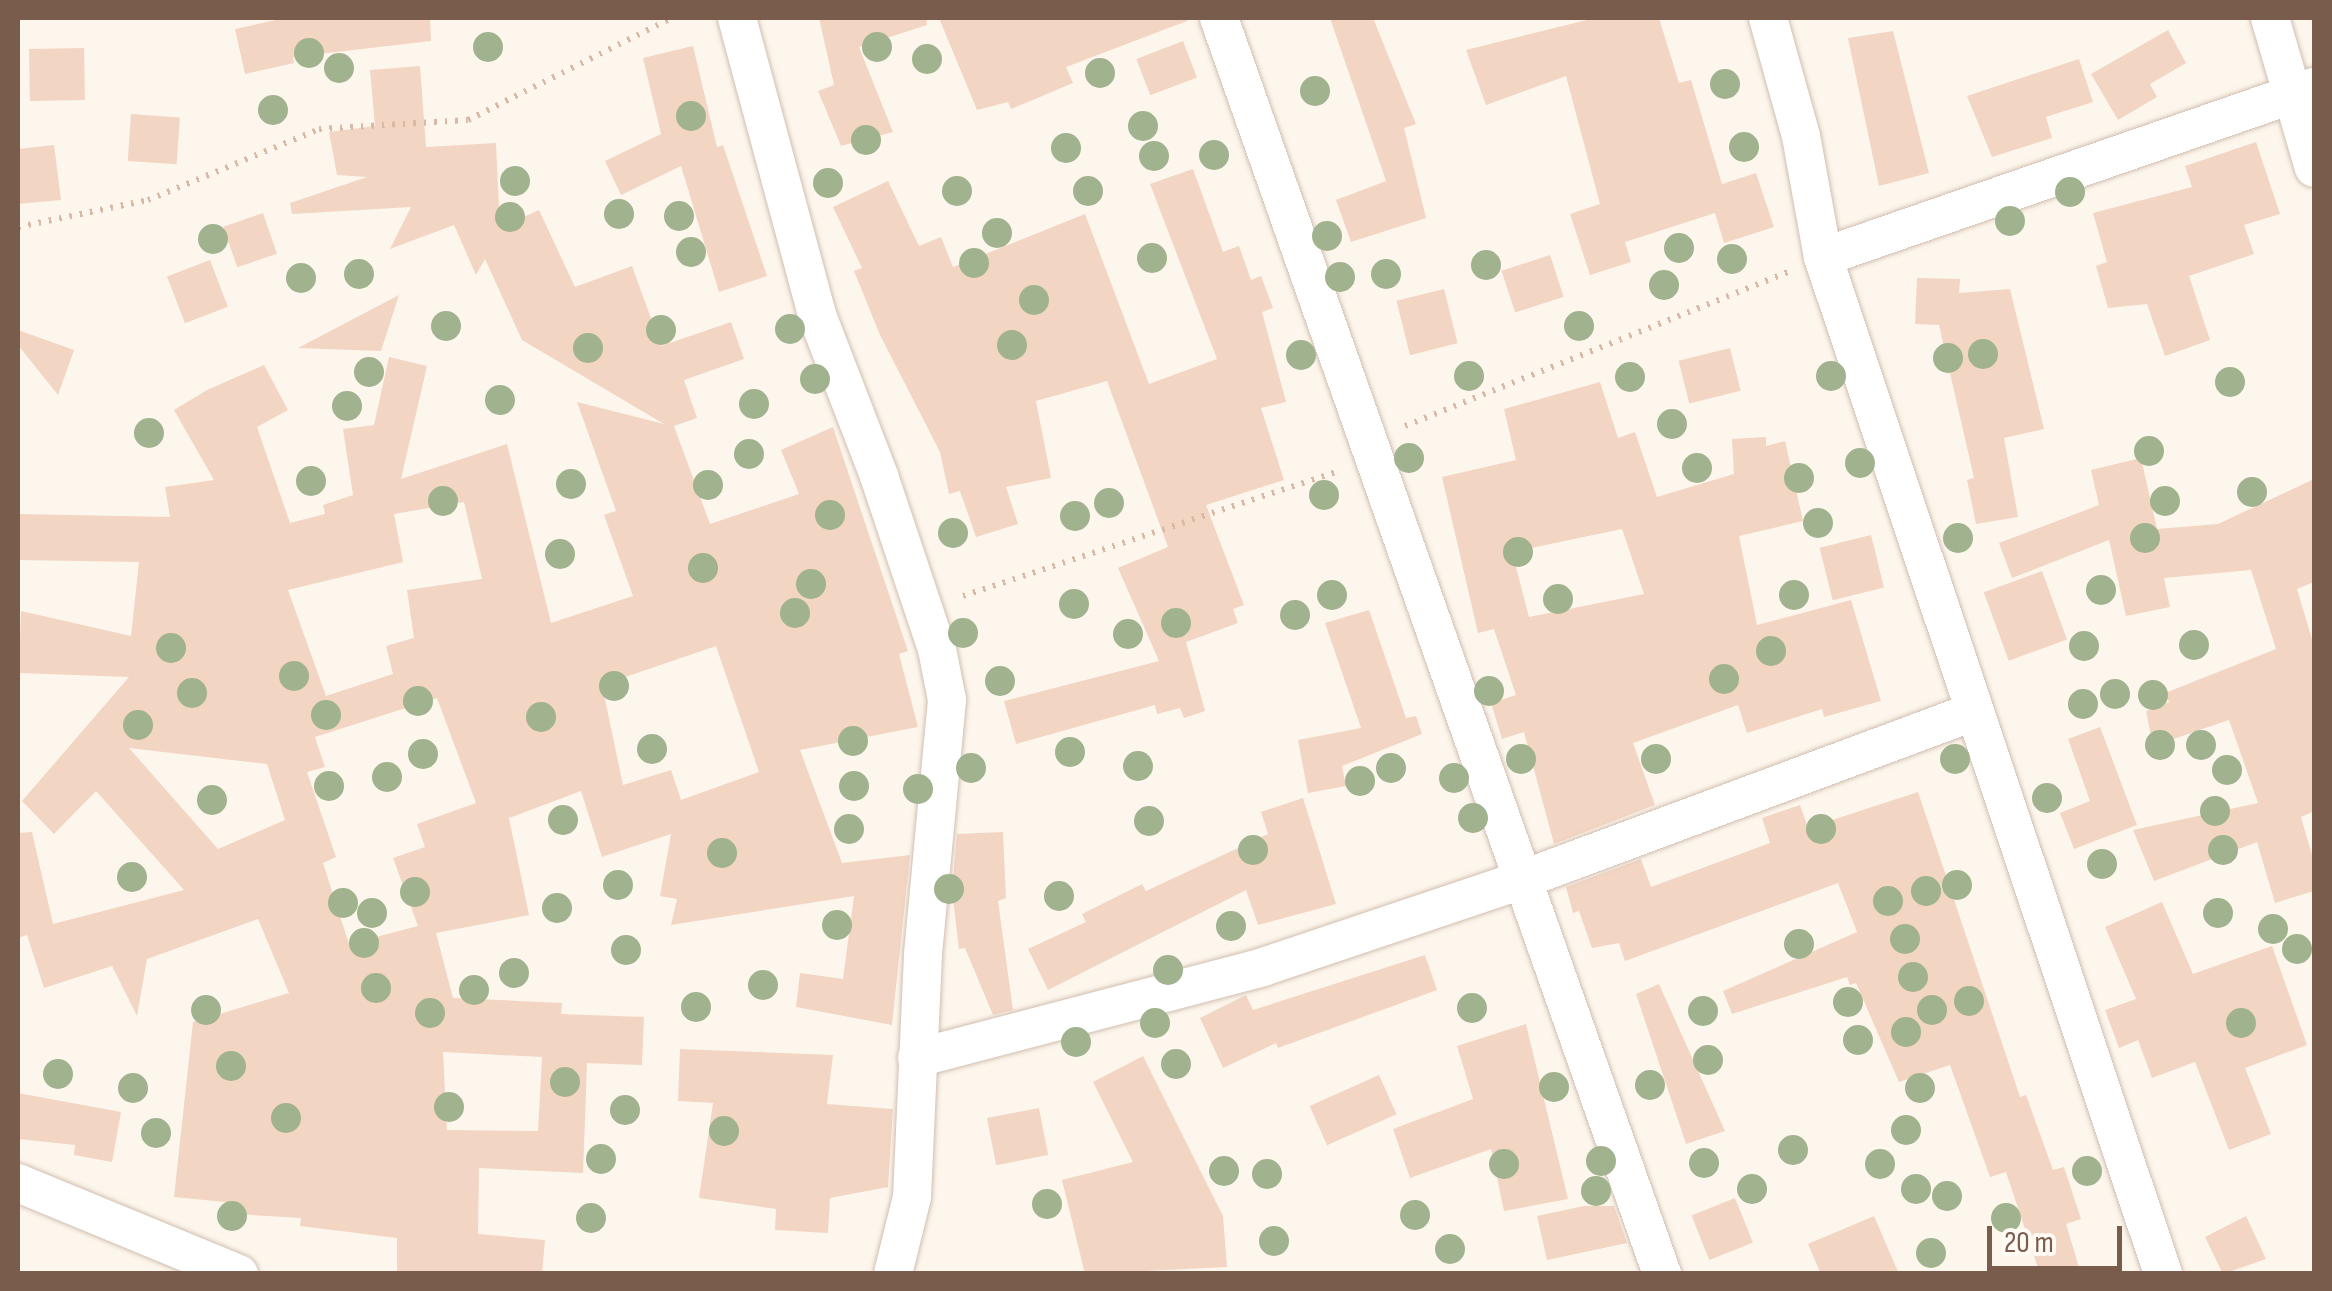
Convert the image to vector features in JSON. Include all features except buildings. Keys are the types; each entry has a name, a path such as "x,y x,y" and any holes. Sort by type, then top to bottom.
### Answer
{"street":[{"path":"737,18 818,315 924,608 947,700 917,1058 912,1197 893,1274"},
{"path":"1218,18 1662,1274"},
{"path":"1768,18 1801,136 1823,257 1972,712 2164,1274"},
{"path":"2270,18 2304,90 2314,168"},
{"path":"1823,257 2304,90"},
{"path":"917,1058 1264,967 1521,880 1972,712"},
{"path":"18,1183 239,1274"}],"path":[{"path":"18,227 148,200 319,129 468,120 672,18"},
{"path":"924,608 1370,450 1823,257"}]}
